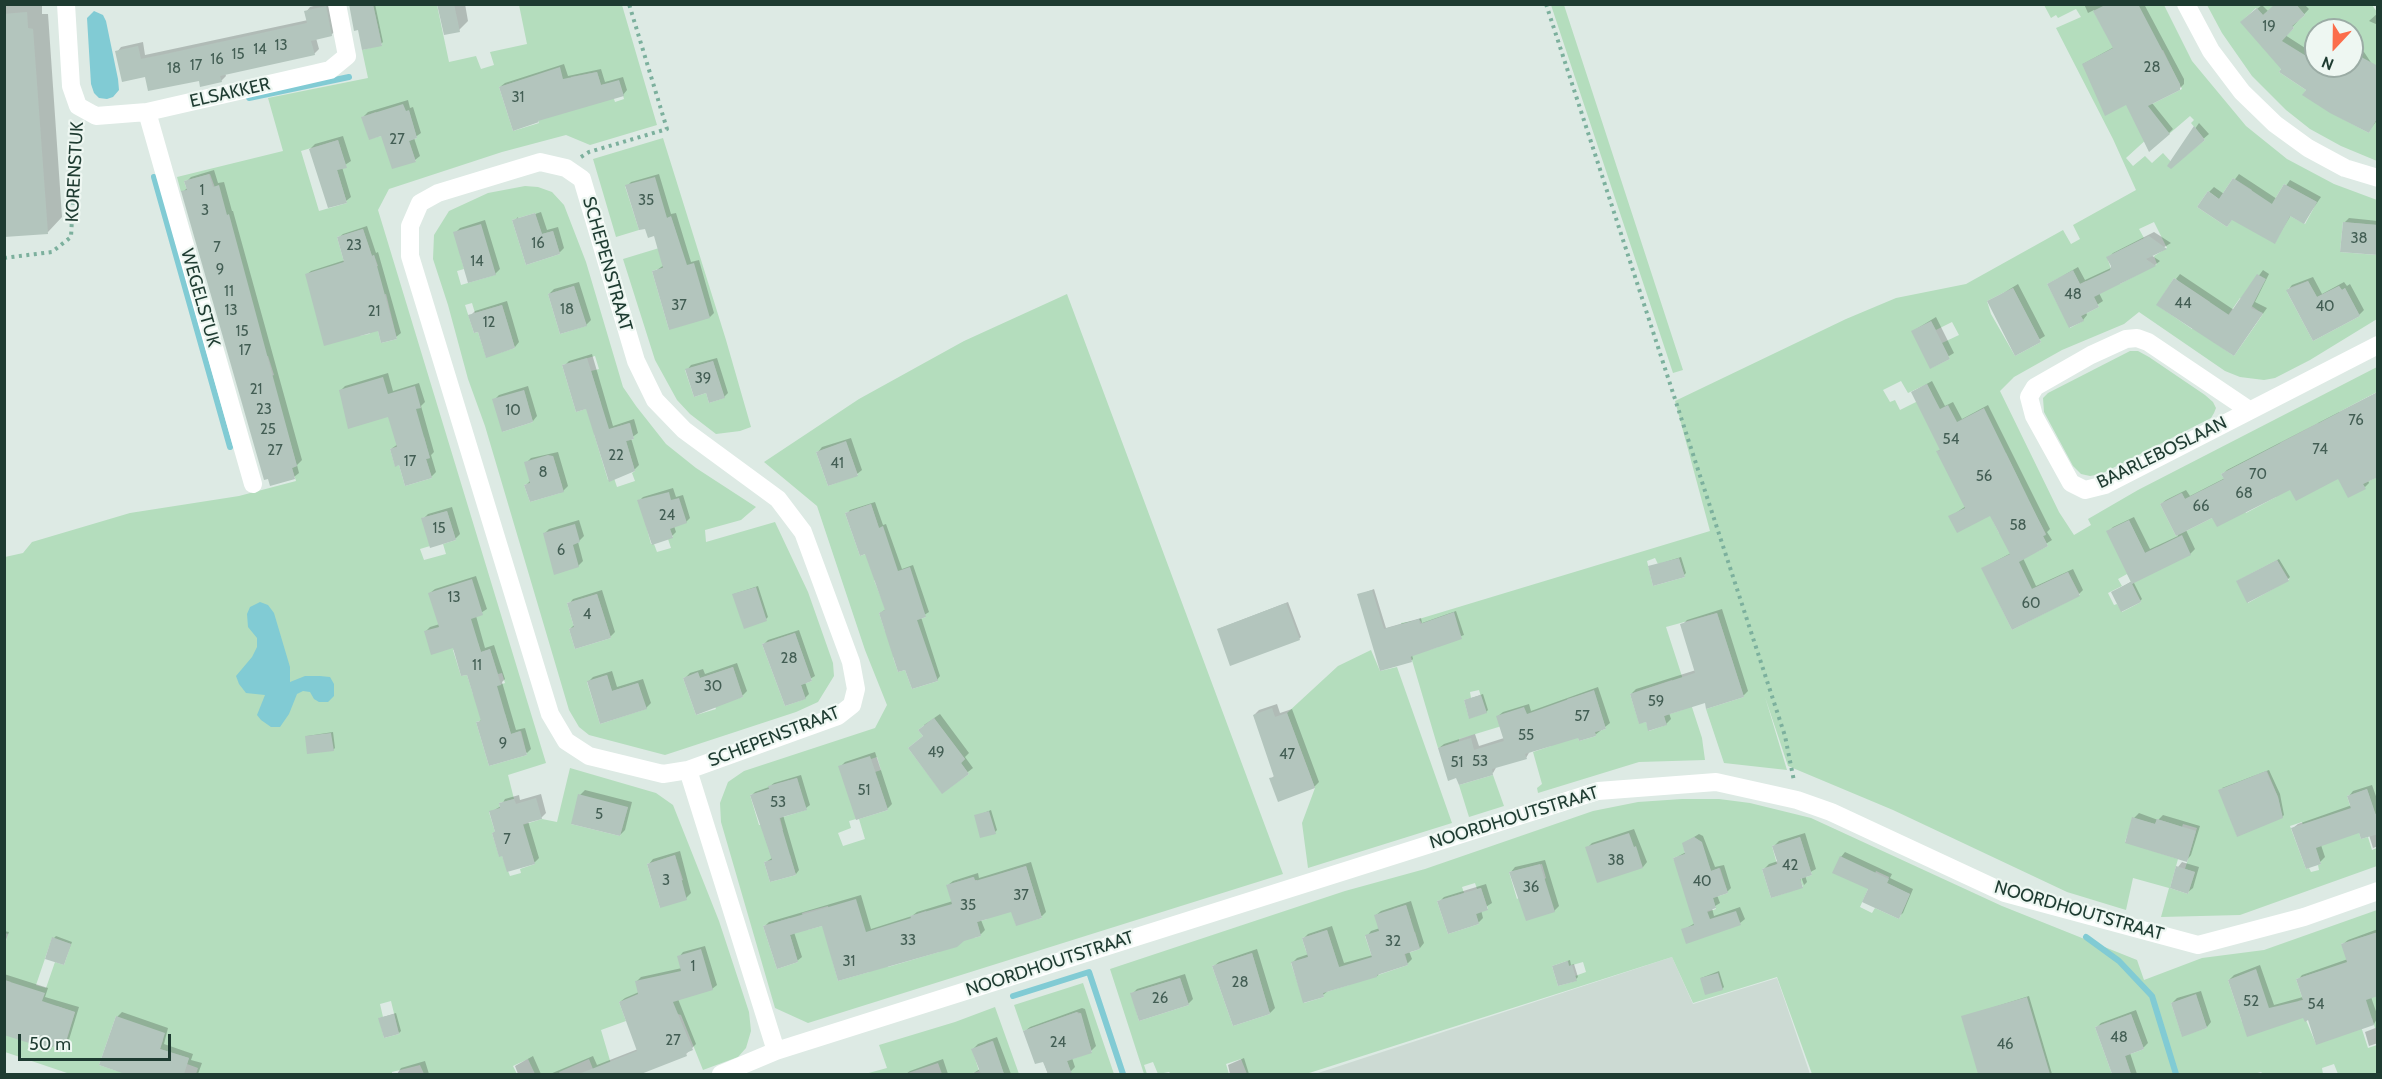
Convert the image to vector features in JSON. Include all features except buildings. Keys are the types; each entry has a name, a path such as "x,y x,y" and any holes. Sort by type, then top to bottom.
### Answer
{"street":[{"path":"66,4 71,86 78,106"},
{"name":"ELSAKKER","path":"78,106 96,116 147,112 330,70 347,56 337,4"},
{"path":"2186,4 2218,59 2242,92 2275,124 2308,148 2344,168 2378,178"},
{"name":"WEGELSTUK","path":"147,112 253,484"},
{"name":"SCHEPENSTRAAT","path":"540,162 566,168 582,179 636,362 656,400 684,430 778,499 803,532 851,662 856,689 852,705 838,716 688,770 663,774 589,756 566,741 550,714 410,256 411,225 420,202 438,193 540,162"},
{"name":"BAARLEBOSLAAN","path":"2249,410 2148,342 2137,338 2126,339 2091,355 2035,387 2029,397 2034,416 2072,483 2085,490 2105,485 2378,345"},
{"name":"SCHEPENSTRAAT","path":"688,770 776,1051"},
{"name":"NOORDHOUTSTRAAT","path":"721,1074 776,1051 1598,790 1716,782 1797,800 1831,812 2005,893 2198,945 2304,916 2378,891"}],"path":[{"path":"566,168 589,152 667,129 628,4"},
{"path":"1546,4 1785,736 1797,800"},
{"name":"KORENSTUK","path":"4,258 52,252 71,237 78,106"}],"shaded area":[{"path":"1672,957 1693,1004 1777,978 1810,1074 1315,1074"}],"green space":[{"path":"373,5 437,5 449,62 476,56 481,69 494,65 490,52 527,44 519,5 622,5 657,125 590,145 566,135 502,152 389,189 378,210 546,763 508,775 514,799 499,803 500,808 489,812 499,856 502,856 510,876 521,873 520,869 535,864 522,825 542,819 557,822 570,768 656,793 673,805 719,921 749,1012 751,1031 746,1048 738,1057 703,1070 681,1015 628,999 619,1002 626,1021 601,1030 614,1074 595,1074 589,1059 559,1072 560,1074 535,1074 528,1059 513,1066 517,1074 424,1074 420,1065 392,1072 392,1074 196,1074 198,1068 187,1064 189,1058 160,1049 163,1040 116,1016 99,1065 117,1071 120,1064 132,1068 130,1074 70,1074 5,1052 5,1036 18,998 6,994 11,982 5,980 5,944 8,934 4,933 5,557 23,553 32,542 130,513 239,496 296,481 292,468 297,466 271,376 274,375 268,356 265,356 228,215 225,215 210,174 184,181 187,190 181,192 177,177 283,151 268,98 368,78 362,50 382,45","holes":["597,72 601,85 619,81 624,99 615,102 614,99 572,80 571,77","528,78 539,123 513,131 499,87","409,111 417,138 409,141 416,162 381,136 369,139 362,117 376,112 379,120","338,140 346,167 337,170 347,203 319,211 301,151","363,229 372,256 374,255 378,266 344,277 339,264 344,262 337,237","386,294 397,339 381,343 377,327 369,334 359,336 368,299","424,437 430,458 426,459 432,478 405,486 399,465 395,466 390,449","447,511 456,540 443,544 446,554 424,560 420,549 430,546 422,518","478,643 481,652 490,649 498,674 502,673 505,683 473,694 467,675 461,676 453,650","505,714 511,734 521,731 527,755 489,766 476,722","628,807 620,836 571,824","675,855 683,880 677,882 660,908 647,864","52,938 71,944 64,965 55,962 46,988 36,985","391,1001 399,1034 384,1038 379,1018 383,1017 380,1004","57,1006 75,1012 64,1049 52,1046 50,1050 31,1044"]},
{"path":"1551,5 1564,5 1683,370 1673,373"},
{"path":"2044,5 2107,5 2094,12 2108,37 2138,5 2164,5 2192,61 2246,126 2287,159 2334,184 2377,200 2377,225 2343,222 2340,252 2377,255 2377,319 2310,360 2275,378 2264,380 2240,377 2225,371 2139,312 2124,324 2062,350 2014,377 2000,391 2059,512 2074,535 2091,525 2088,519 2138,490 2377,367 2377,392 2339,412 2353,441 2338,478 2365,489 2363,484 2377,477 2377,814 2375,814 2367,789 2347,796 2361,839 2368,837 2372,850 2377,848 2377,866 2240,915 2161,917 2169,888 2133,878 2126,910 2067,892 1893,810 1788,766 1765,697 1787,770 1724,763 1706,709 1744,697 1717,613 1666,627 1702,738 1705,760 1639,762 1538,793 1537,788 1542,784 1533,752 1551,746 1515,722 1459,739 1459,741 1438,748 1401,623 1413,621 1429,650 1438,647 1419,619 1710,531 1675,401 1846,319 1896,298 1966,284 2063,230 2071,244 2080,239 2073,225 2136,190 2113,139 2056,28 2081,17 2076,9 2058,18 2056,15 2051,18","holes":["2163,50 2182,89 2152,104 2142,85 2141,61","2190,116 2194,120 2191,123 2205,140 2174,165 2163,153 2152,163 2145,156 2133,166 2126,158 2149,137 2169,134","2233,178 2252,190 2227,227 2197,207 2208,191 2219,199","2284,184 2317,202 2305,224 2290,216 2275,243 2272,204","2154,222 2167,248 2154,256 2157,264 2120,284 2114,278 2107,257 2144,238 2139,229","2073,271 2080,284 2086,281 2099,307 2081,316 2083,321 2070,328 2047,284","2174,278 2210,302 2192,329 2157,305","2308,281 2317,297 2339,286 2342,290 2345,288 2360,316 2313,341 2287,292 2289,288","2013,288 2041,342 2015,356 1991,314 1987,301","2240,298 2263,314 2234,356 2211,340","1931,321 1936,330 1952,322 1959,335 1942,343 1950,359 1931,368","1901,381 1908,393 1927,384 1932,394 1900,410 1895,400 1890,402 1883,390","2318,423 2297,476 2280,443","2006,453 2020,482 1966,509","2259,455 2276,497 2246,513 2221,474","2203,490 2216,516 2176,536 2160,504 2181,493 2185,499","2029,502 2046,534 2043,536 2048,546 2022,559 2002,531 1999,533 1993,521","2129,521 2145,553 2157,547 2132,584","1655,558 1658,564 1679,559 1685,577 1653,586 1647,561","2277,560 2289,580 2248,603 2237,581","2068,572 2080,595 2012,630 1995,595 2032,589","2127,574 2141,602 2122,612 2117,604 2114,605 2108,593 2122,586 2118,579","1672,680 1682,710 1664,716 1666,725 1649,731 1646,722 1639,723 1630,694","1479,690 1486,713 1469,718 1464,700 1471,698 1470,692","1594,691 1606,729 1595,732 1596,736 1579,741 1567,699","2267,771 2278,797 2282,817 2274,820 2254,776","2219,790 2259,827 2237,836","2325,817 2315,847 2321,864 2318,865 2319,870 2311,872 2309,868 2306,869 2290,826 2302,822 2303,825","2133,818 2155,824 2157,819 2182,827 2183,824 2197,828 2185,869 2195,872 2188,894 2170,888 2178,859 2125,842"]},
{"path":"2207,5 2275,5 2263,15 2256,8 2241,22 2287,35 2294,28 2292,26 2305,15 2296,5 2372,5 2377,12 2377,66 2339,117 2369,133 2377,117 2377,161 2341,146 2310,129 2286,110 2252,76 2222,33"},
{"path":"663,138 751,427 716,434 690,414 677,400 655,360 623,259 679,242 671,217 667,218 625,186 639,230 616,237 593,159","holes":["682,262 669,330 652,271","713,361 724,398 709,403 706,393 694,397 685,370"]},
{"path":"525,186 538,187 552,192 564,205 586,262 623,387 666,444 696,468 756,507 741,520 705,530 706,542 775,522 808,592 833,663 834,676 818,702 796,712 665,755 589,735 579,727 569,710 433,259 434,235 449,211 488,193","holes":["535,213 542,234 553,231 560,254 526,265 512,220","460,254 495,275 461,285 457,271 464,269","574,286 586,326 560,334 548,294","472,303 475,313 502,305 515,348 486,357 478,332 474,333 465,305","595,356 599,369 591,371 601,404 576,412 562,365","524,390 533,422 502,432","629,423 634,439 626,441 635,471 632,473 635,481 617,487 614,478 608,480 594,434","553,456 562,486 558,488 560,493 530,502 524,485 530,483 548,457","646,525 670,529 673,537 668,539 671,548 657,552 654,544 651,544","597,594 611,638 575,649 569,629 574,627 567,603","795,633 812,681 801,685 805,699 785,706 762,644","733,667 743,697 714,704 716,709 696,715 683,678 698,673 700,678","607,675 612,691 638,683 646,709 600,724 587,682"]},
{"path":"1067,294 1283,874 808,1023 775,1008 721,822 720,803 728,782 744,771 875,728 887,705 865,650 817,506 764,462 859,399 964,341","holes":["846,442 858,475 828,486 816,452","871,504 879,528 889,545 860,556 845,513","874,580 926,617 885,631 879,613 886,610","893,657 938,681 912,689 905,670 898,672","934,718 965,759 961,763 969,774 942,793 908,748 923,736 918,730","877,757 881,770 875,772 888,810 859,819 865,839 843,846 838,833 851,828 849,821 856,819 871,759","797,778 806,810 780,818 783,830 764,835 750,795 769,789 769,786","790,855 796,875 770,882 764,862","1026,866 1042,918 1016,925 1000,874","973,877 977,880 987,919 977,922 981,936 974,938 947,885","828,906 833,923 807,930 802,913","926,911 939,952 888,967 876,929 913,924 911,916","790,918 795,933 790,935 798,962 777,969 763,926","831,955 869,970 869,972 838,981"]},
{"path":"2130,351 2138,351 2149,357 2205,395 2216,408 2211,418 2101,474 2090,476 2081,474 2073,466 2044,412 2043,398 2048,393"},
{"path":"1371,650 1380,671 1397,667 1452,823 1308,868 1302,823 1315,788 1287,713 1338,666"},
{"path":"1493,775 1504,806 1469,817 1459,785"},
{"path":"1719,799 1750,803 1811,818 2002,906 2137,960 2144,980 2202,958 2264,950 2377,910 2377,938 2375,933 2341,944 2377,996 2377,1028 2372,1018 2362,1020 2355,1008 2368,1048 2377,1045 2377,1074 2338,1074 2334,1064 2322,1068 2323,1074 2263,1074 2261,1072 2254,1074 2131,1074 2125,1056 2144,1049 2131,1014 2095,1027 2112,1074 1812,1074 1777,977 1693,1003 1672,957 1306,1074 1247,1074 1241,1059 1226,1064 1229,1074 1171,1074 1169,1072 1158,1074 1153,1062 1144,1065 1147,1074 1144,1074 1110,969 1345,891 1425,869 1593,811 1638,802","holes":["1694,837 1701,842 1711,871 1720,868 1728,893 1713,898 1716,909 1698,915 1673,858 1685,854 1683,844","1800,837 1812,875 1800,879 1803,887 1771,898 1762,869 1777,864 1772,846","1542,864 1546,878 1517,899 1509,872","1876,871 1889,877 1887,883 1910,894 1899,919 1875,908 1872,913 1860,907","1475,883 1477,889 1481,888 1488,909 1476,914 1479,924 1448,934 1437,901 1464,893 1462,887","1406,905 1411,921 1407,923 1410,933 1415,932 1420,949 1405,954 1408,965 1378,975 1365,936 1379,931 1393,909","1327,930 1339,967 1349,985 1323,993 1324,997 1304,1003 1291,963 1311,956 1306,951 1302,938","1252,953 1270,1014 1233,1026 1212,966","1567,961 1569,966 1583,962 1586,972 1575,976 1576,981 1558,986 1552,966","2256,970 2258,976 2242,1022 2228,980","2321,971 2316,1044 2298,1001 2303,1000 2296,979","1180,978 1189,1005 1139,1021 1131,993","2196,995 2207,1028 2182,1036 2171,1003"]},
{"path":"1083,983 1114,1074 1067,1074 1071,1073 1067,1061 1092,1052 1080,1013 1077,1012 1023,1031 1014,1005"},
{"path":"995,1007 1019,1074 1004,1074 992,1041 972,1049 979,1071 970,1074 942,1074 938,1063 905,1074 865,1074 887,1068 879,1045 955,1022"}],"water":[{"path":"94,11 103,15 106,21 118,79 119,90 113,97 107,99 99,98 94,93 91,84 87,18"},
{"path":"260,602 268,605 274,613 290,667 290,682 305,676 320,676 330,677 334,684 334,696 328,702 319,702 310,692 303,691 297,694 289,714 280,727 271,727 261,720 257,715 265,695 246,693 236,676 252,657 257,647 257,638 248,627 247,614 250,607"}],"waterway":[{"path":"249,98 349,77"},
{"path":"154,177 230,447"},
{"path":"2086,937 2119,961 2152,996 2176,1074"},
{"path":"1013,996 1089,972 1123,1074"}]}
